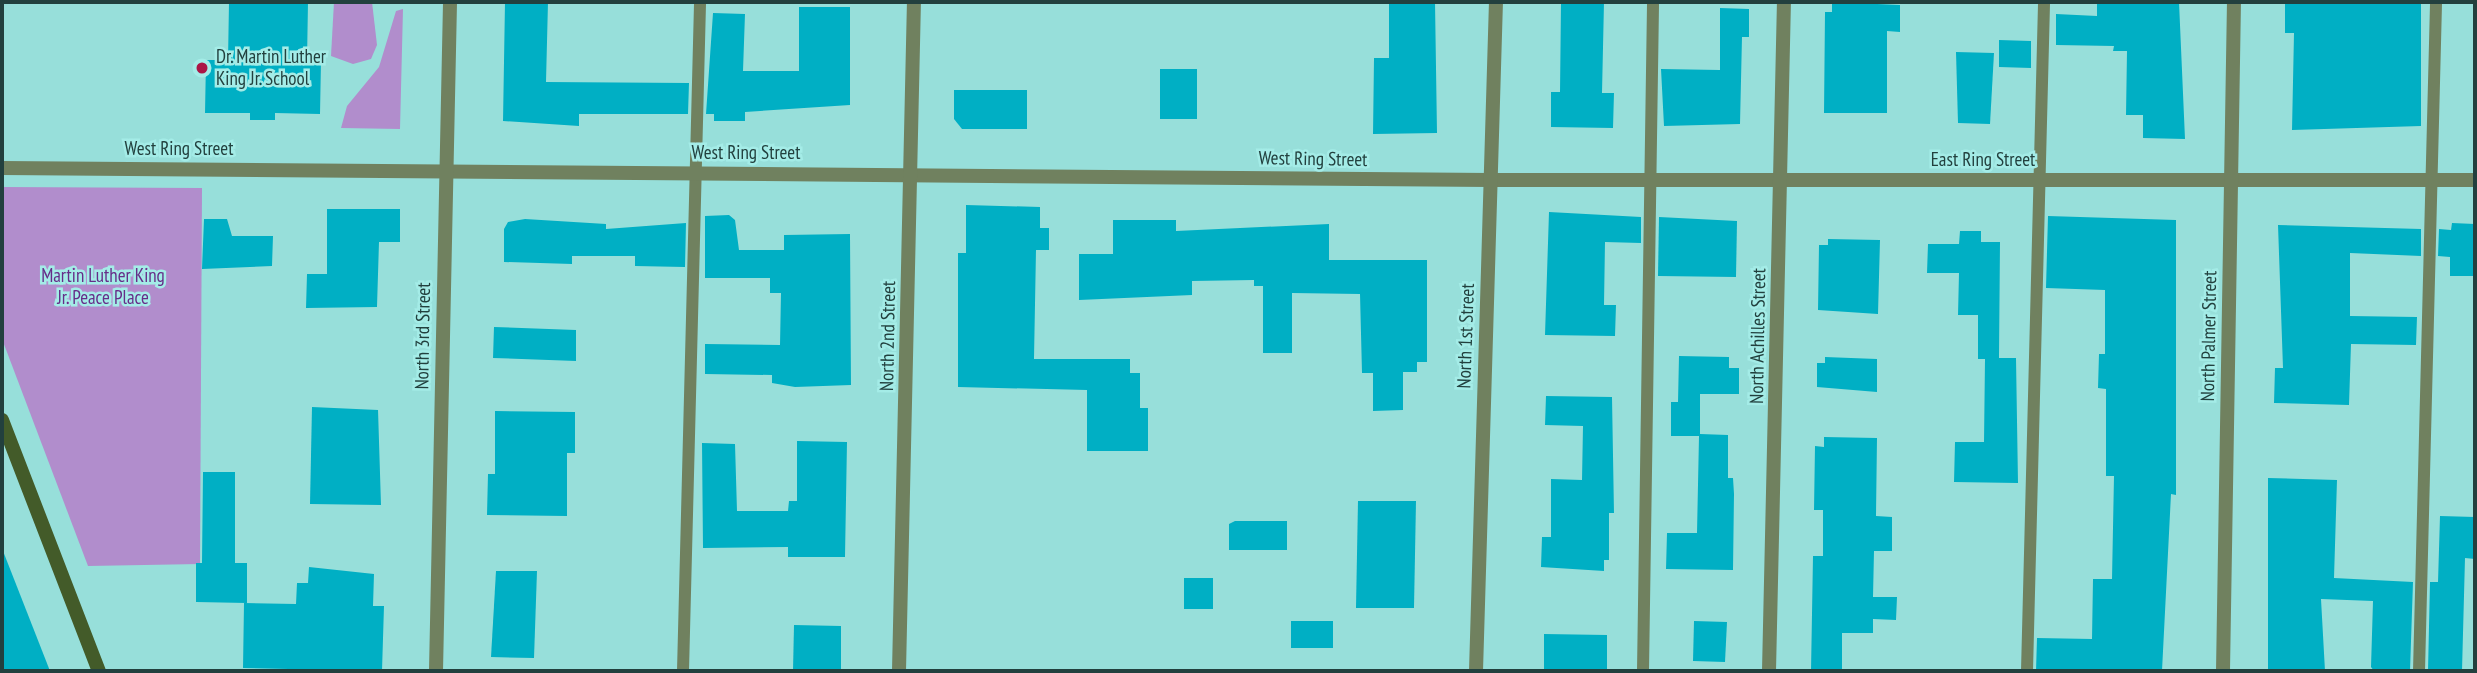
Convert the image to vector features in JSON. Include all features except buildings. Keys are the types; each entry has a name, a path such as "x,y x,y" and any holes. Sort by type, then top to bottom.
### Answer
{"main road":[{"path":"2,420 99,671"}],"street":[{"name":"North 3rd Street","path":"436,671 450,2"},
{"name":"North 2nd Street","path":"899,671 914,2"},
{"name":"North 1st Street","path":"1476,671 1496,2"},
{"name":"North Achilles Street","path":"1769,671 1784,2"},
{"name":"North Palmer Street","path":"2223,671 2234,2"},
{"name":"West Ring Street","path":"2,168 446,169 1490,180"},
{"name":"East Ring Street","path":"1490,180 2475,180"}],"lane":[{"path":"683,671 698,172 700,2"},
{"path":"1643,671 1653,2"},
{"path":"2027,671 2037,179 2044,2"},
{"path":"2419,671 2436,2"}],"green space":[{"path":"334,2 372,2 377,45 371,59 353,64 331,56"},
{"path":"403,9 400,129 341,128 347,106 379,67 396,11"},
{"name":"Martin Luther King Jr. Peace Place","path":"2,187 202,188 200,564 88,566 2,339"}],"place":[{"name":"Dr. Martin Luther King Jr. School","path":"202,68"}]}
